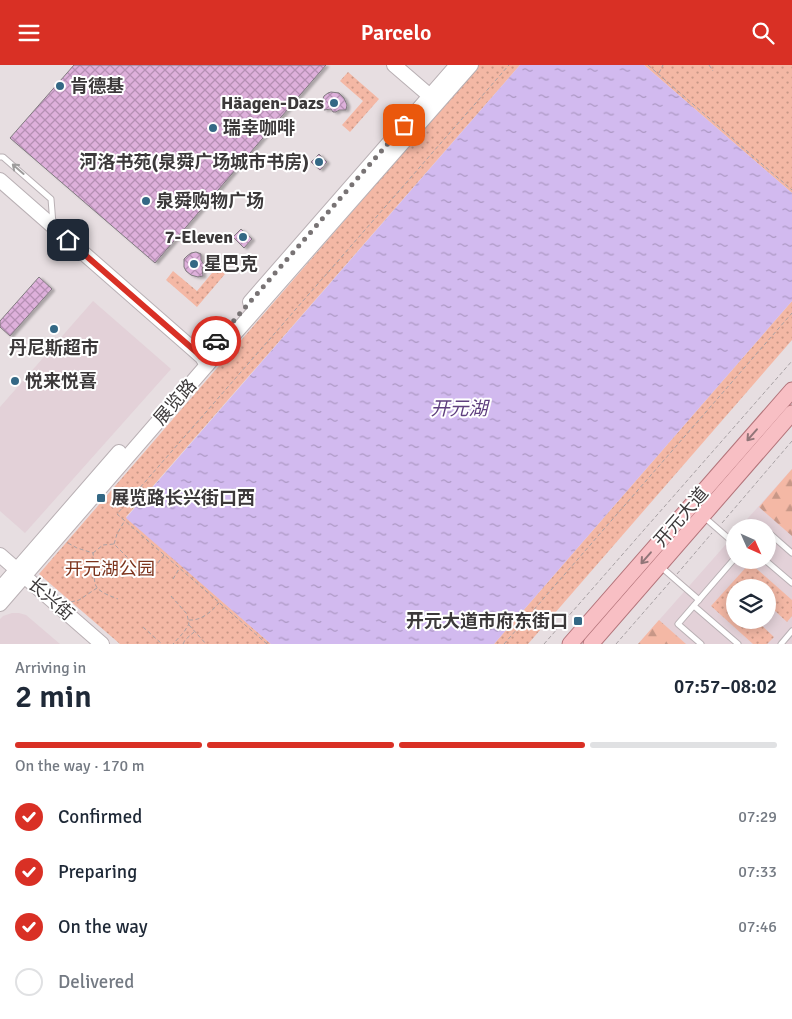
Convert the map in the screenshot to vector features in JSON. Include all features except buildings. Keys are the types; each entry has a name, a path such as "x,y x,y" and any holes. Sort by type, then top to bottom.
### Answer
{"main road":[{"name":"开元大道","path":"570,644 790,397"},
{"name":"开元大道","path":"592,644 792,413"}],"street":[{"path":"394,65 436,97"},
{"path":"404,65 436,97"},
{"name":"展览路","path":"436,97 458,65"},
{"name":"展览路","path":"0,604 18,576 202,361 436,97 471,65"},
{"path":"0,181 202,361"},
{"path":"0,189 202,361"},
{"path":"790,397 792,413"},
{"name":"长兴街","path":"0,555 18,576 91,644"},
{"name":"长兴街","path":"0,564 18,576 102,644"},
{"name":"展览路","path":"0,589 18,576"}],"lane":[{"path":"0,157 3,157 51,199 53,227"},
{"path":"703,516 726,536"},
{"path":"776,539 792,553"},
{"path":"660,566 699,600"},
{"path":"701,644 678,624 726,568"},
{"path":"776,569 792,583"},
{"path":"694,606 738,644"},
{"path":"781,644 791,636"}],"path":[{"path":"267,644 117,514 508,65"},
{"path":"648,65 792,190"},
{"path":"659,75 663,65"},
{"path":"708,65 713,71"},
{"path":"504,644 792,313"},
{"path":"544,644 792,361"},
{"path":"616,644 792,441"},
{"path":"114,544 116,534 124,521"},
{"path":"67,542 77,549 93,553"},
{"path":"93,553 103,545 114,544"},
{"path":"114,544 140,570"},
{"path":"93,553 96,586 118,599"},
{"path":"154,568 164,555"},
{"path":"173,579 179,568"},
{"path":"71,602 79,600 98,588"},
{"path":"171,596 187,614 189,624 206,644"},
{"path":"188,620 194,621 206,615 220,603"},
{"path":"173,644 189,624"},
{"path":"143,627 162,644"},
{"path":"184,644 185,640 194,631"}],"shaded area":[{"path":"93,301 171,369 25,533 0,511 0,407"},
{"path":"792,469 792,644 638,644 726,544 726,569 776,569 776,519 747,519"},
{"path":"12,613 26,615 60,644 0,644 0,619"}],"green space":[{"name":"开元湖公园","path":"479,65 520,65 126,517 271,644 120,644 39,574"},
{"path":"644,65 792,65 792,193"},
{"path":"348,72 379,99 350,132 342,125 363,101 340,81"},
{"path":"217,267 225,274 197,307 166,280 173,271 197,291"},
{"path":"792,301 792,340 528,644 494,644"},
{"path":"792,469 792,536 776,522 776,519 773,519 759,507"},
{"path":"745,569 757,569 768,579 735,579"},
{"path":"776,586 792,600 792,616 787,622 776,612"},
{"path":"726,589 726,620 711,606"},
{"path":"659,620 686,644 638,644"},
{"path":"736,629 765,629 774,637 767,644 753,644"}],"water":[{"name":"开元湖","path":"520,65 644,65 792,193 792,301 494,644 271,644 126,518"}],"way so far":[{"path":"216,341 404,125"}],"place":[{"name":"肯德基","path":"60,86"},
{"name":"Häagen-Dazs","path":"334,103"},
{"name":"瑞幸咖啡","path":"213,128"},
{"name":"河洛书苑(泉舜广场城市书房)","path":"319,162"},
{"name":"泉舜购物广场","path":"146,201"},
{"name":"7-Eleven","path":"243,237"},
{"name":"星巴克","path":"194,264"},
{"name":"丹尼斯超市","path":"54,329"},
{"name":"悦来悦喜","path":"15,381"},
{"name":"展览路长兴街口西","path":"101,498"},
{"name":"开元大道市府东街口","path":"578,621"}],"route":[{"path":"68,240 202,357 216,341"}]}
